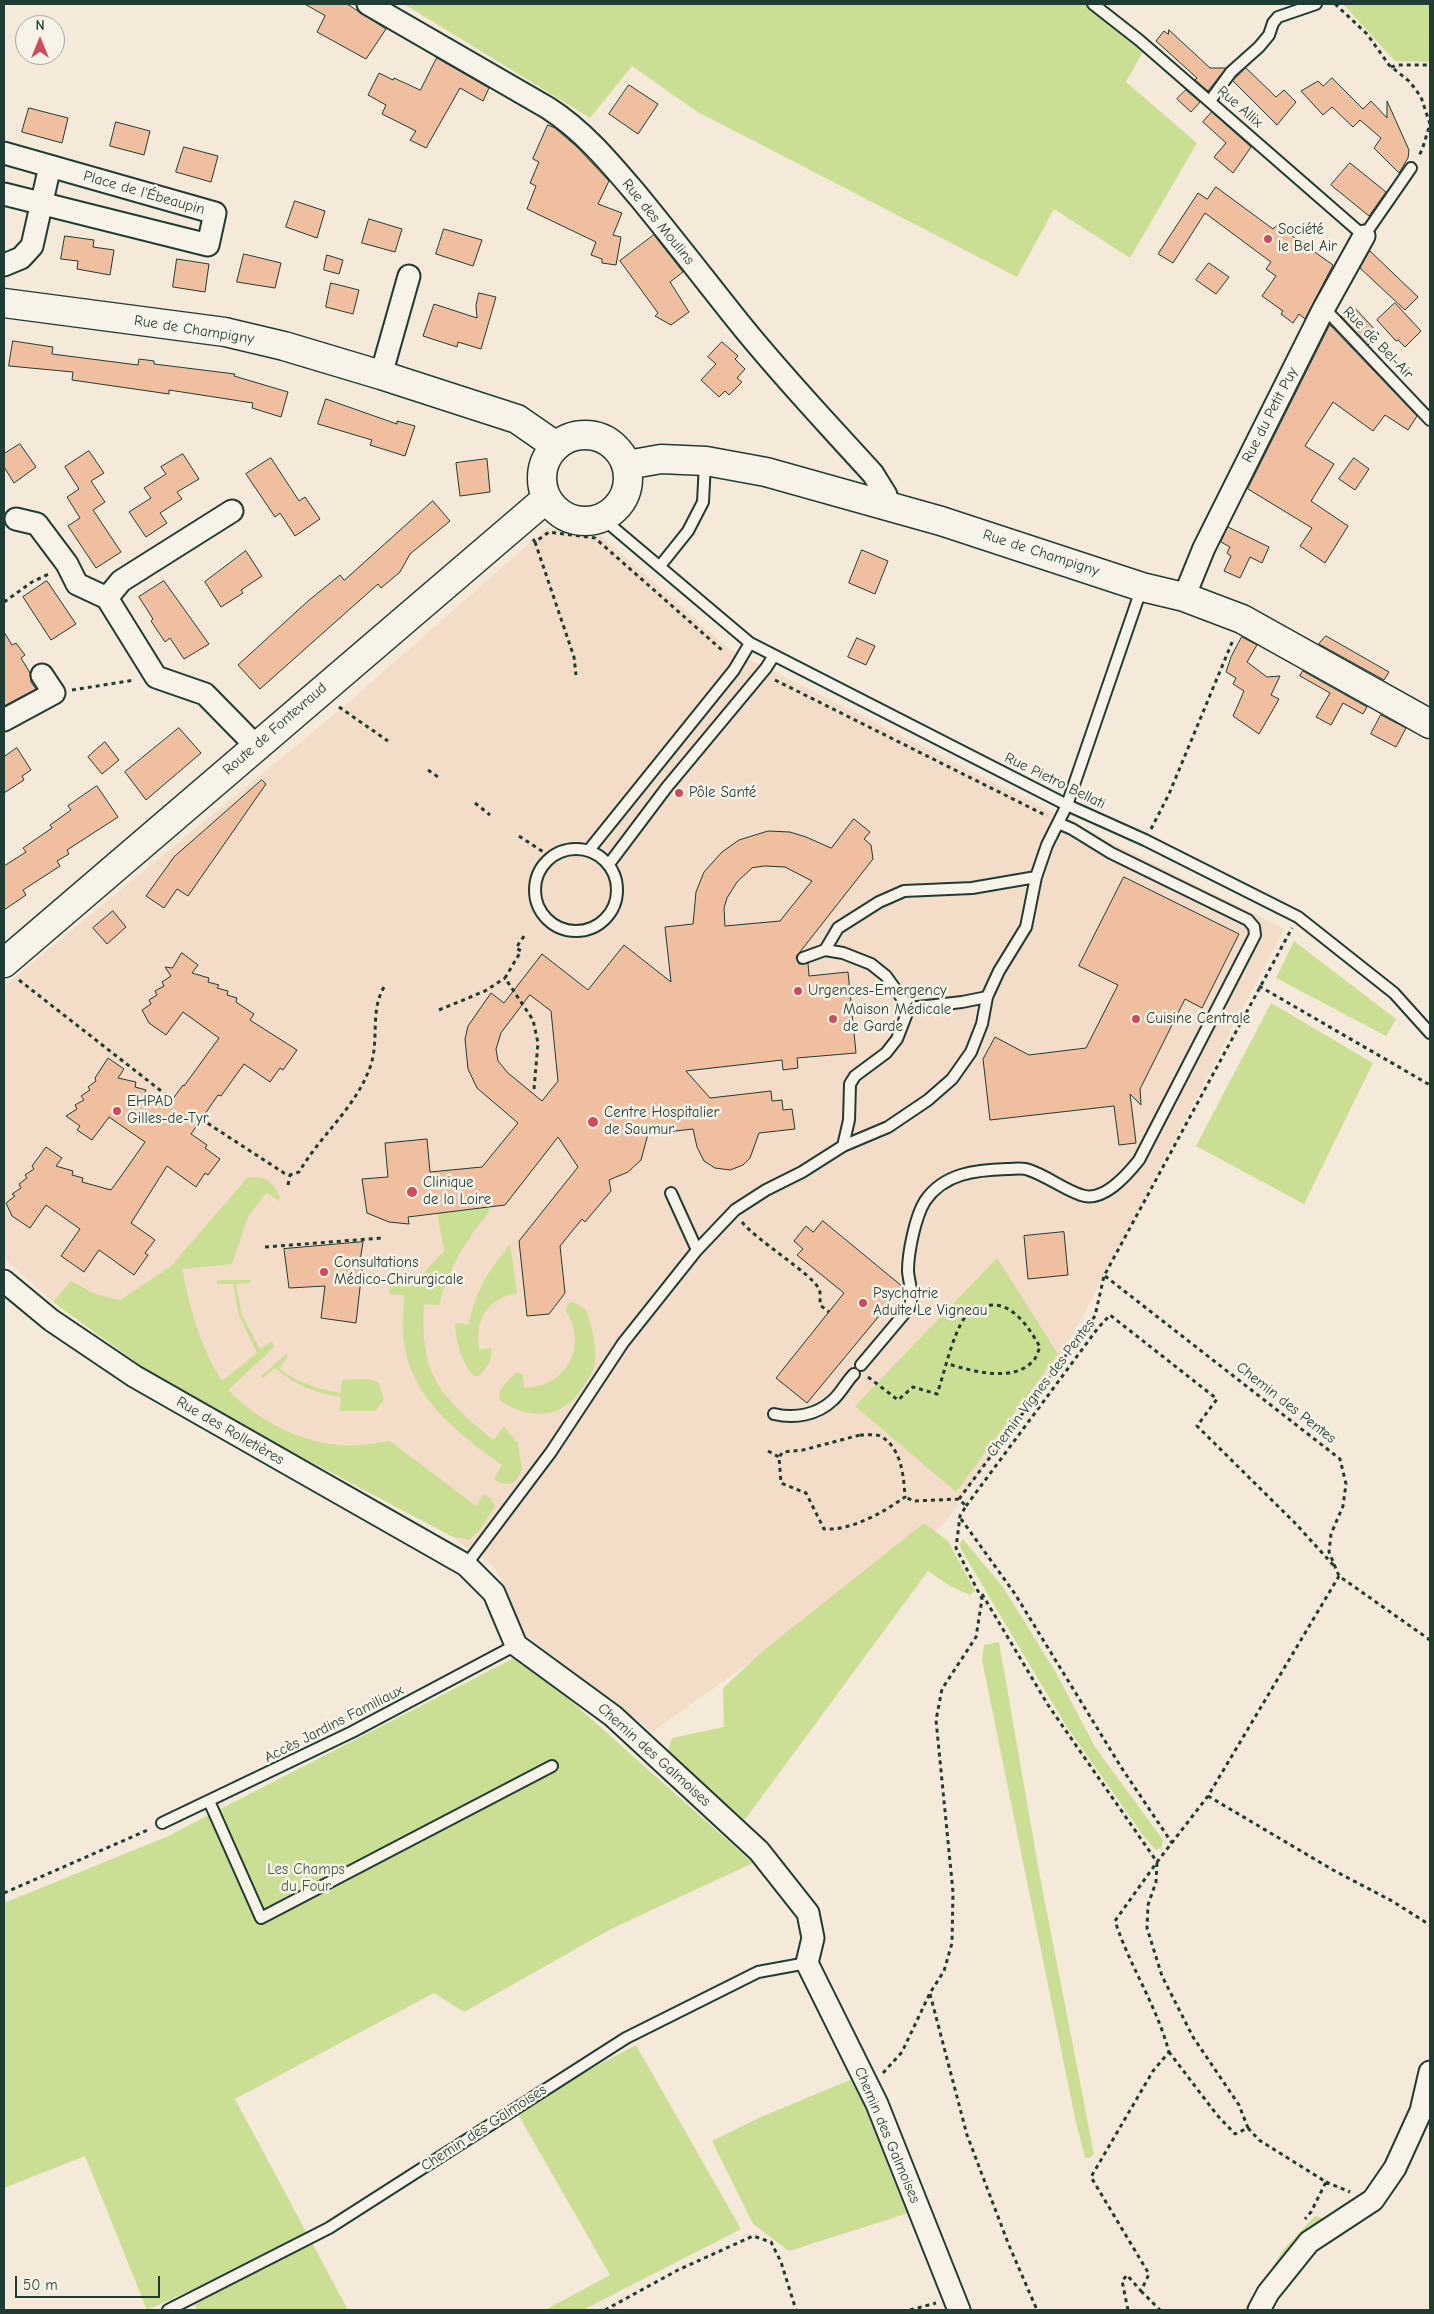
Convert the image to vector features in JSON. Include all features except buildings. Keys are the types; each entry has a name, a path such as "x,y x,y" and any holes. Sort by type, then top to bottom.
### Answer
{"street":[{"name":"Rue des Moulins","path":"368,4 567,120 583,135 611,164 660,222 762,351 877,479 886,495 886,506"},
{"name":"Place de l'Ébeaupin","path":"4,153 215,213 208,245 4,194"},
{"path":"4,265 21,258 32,246 50,166"},
{"name":"Rue du Petit Puy","path":"1184,597 1204,548 1324,308 1364,236"},
{"path":"381,375 409,276"},
{"name":"Rue de Champigny","path":"4,303 225,332 284,346 517,419 556,446"},
{"path":"588,435 605,439 618,450 627,465 629,481 625,496 615,509 602,518 589,521 571,518 554,508 547,498 542,484 543,470 548,457 556,446 571,437 588,435"},
{"name":"Rue de Champigny","path":"627,465 661,459 706,461 766,472 1001,539 1142,587 1184,597 1242,619 1430,724"},
{"name":"Route de Fontevraud","path":"8,968 255,746 547,498"},
{"path":"107,598 121,581 232,511"},
{"path":"16,519 37,524 67,564 77,584 107,598 156,677 205,694 255,746"},
{"path":"4,720 54,693 42,675"},
{"name":"Rue des Rolletières","path":"4,1281 51,1320 134,1376 466,1565"},
{"path":"466,1565 494,1593 516,1645"},
{"name":"Chemin des Galmoises","path":"516,1645 613,1716 759,1851 808,1913 813,1938 807,1963 869,2088 956,2305"},
{"path":"1259,2310 1268,2293 1309,2242 1373,2200 1398,2160 1420,2110 1430,2072"}],"lane":[{"name":"Rue Allix","path":"1093,4 1139,40 1364,236"},
{"path":"1210,101 1231,72 1259,47 1269,35 1273,22 1278,17 1316,4"},
{"path":"1364,236 1410,169"},
{"name":"Rue de Bel-Air","path":"1324,308 1430,420"},
{"path":"660,566 688,531 703,502 706,461"},
{"name":"Rue Pietro Bellati","path":"602,518 750,643 773,657 1067,805 1145,840 1298,917 1394,993 1430,1033"},
{"path":"466,1565 552,1452 623,1343 698,1250 735,1210 843,1146 888,1126 928,1100 952,1079 971,1052 982,1024 987,997 999,971 1026,927 1036,877 1067,805 1142,587"},
{"path":"589,850 734,670 750,643"},
{"path":"609,864 667,787 766,668 773,657"},
{"path":"860,1365 912,1301 908,1272 914,1234 924,1202 938,1186 957,1176 986,1170 1028,1169 1082,1196 1101,1194 1124,1179 1139,1160 1255,935 1254,927 1248,920 1111,853 1072,828 1058,823"},
{"path":"575,848 589,850 609,864 616,876 618,890 615,904 608,917 596,926 584,930 570,930 558,927 546,918 535,896 539,871 551,858 560,852 575,848"},
{"path":"825,950 838,928 879,902 904,891 972,888 1036,877"},
{"path":"803,958 825,950 843,953 871,964 886,976 909,1008"},
{"path":"909,1008 987,997"},
{"path":"843,1146 849,1120 850,1084 855,1076 886,1054 897,1039 909,1008"},
{"path":"671,1193 698,1250"},
{"path":"774,1414 789,1418 813,1413 833,1400 854,1374"},
{"name":"Accès Jardins Familiaux","path":"162,1823 401,1707 516,1645"},
{"path":"209,1801 261,1918 552,1766"},
{"name":"Chemin des Galmoises","path":"168,2310 329,2228 626,2038 758,1972 807,1963"}],"path":[{"path":"1335,4 1367,34 1390,66 1416,89 1421,97 1430,124 1422,150 1410,169"},
{"path":"1390,66 1430,65"},
{"path":"535,542 549,532 595,538 723,651"},
{"path":"530,535 535,542 574,657 576,675"},
{"path":"4,602 32,582 67,564"},
{"path":"1145,840 1169,794 1242,619"},
{"path":"54,693 156,677"},
{"path":"774,680 1030,806 1058,823"},
{"path":"342,708 388,741"},
{"path":"428,770 438,777"},
{"path":"475,803 490,815"},
{"path":"519,836 551,858"},
{"path":"959,1499 1095,1316 1104,1276 1259,986 1298,917"},
{"path":"439,1010 485,991 506,978 521,952 516,948 524,936"},
{"path":"8,968 174,1102"},
{"path":"506,978 533,1020 538,1042 534,1089"},
{"path":"290,1176 299,1172 321,1144 358,1092 370,1069 373,1052 374,1016 379,994 386,984"},
{"path":"1259,986 1430,1085"},
{"path":"201,1119 290,1176"},
{"path":"288,1185 290,1176"},
{"path":"735,1210 743,1224 757,1237 815,1284 821,1296 820,1304 828,1312"},
{"path":"265,1247 382,1238"},
{"name":"Chemin des Pentes","path":"1104,1276 1340,1459 1346,1484 1343,1506 1331,1534 1329,1552 1339,1576"},
{"path":"885,1392 898,1400 913,1387 937,1394 948,1364 952,1345 966,1315 986,1305 1004,1306 1020,1318 1040,1347 1034,1360 1021,1370 989,1374 948,1364"},
{"name":"Chemin Vignes des Pentes","path":"966,1506 1110,1314 1217,1399 1197,1426 1295,1523 1336,1568"},
{"path":"860,1435 880,1436 894,1448 902,1468 905,1497 892,1506 862,1520 836,1530 824,1529 806,1493 781,1483 779,1457 783,1452 803,1450 860,1435"},
{"path":"768,1451 779,1457"},
{"path":"905,1497 914,1501 959,1499 966,1506 960,1518 956,1548 1048,1705 1157,1862 1156,1882 1148,1905 1146,1928 1162,1976 1193,2037 1240,2105 1248,2128 1259,2140 1326,2182 1311,2212 1299,2226"},
{"path":"960,1518 1015,1594 1111,1752 1172,1843"},
{"path":"869,2088 902,2052 930,1993 944,1970 952,1943 953,1892 936,1720 942,1688 976,1637 982,1599 970,1574"},
{"path":"1248,2128 1235,2134 1217,2115 1169,2052 1162,2023 1121,1939 1115,1921 1157,1862 1208,1796 1339,1576 1430,1640"},
{"path":"1208,1796 1333,1870 1392,1901 1430,1925"},
{"path":"4,1892 115,1846 162,1823"},
{"path":"930,1993 967,2135 1008,2244 1037,2310"},
{"path":"1141,2291 1149,2274 1091,2176 1153,2071 1169,2052"},
{"path":"605,2310 678,2270 753,2236 771,2242 781,2262 796,2310"},
{"path":"1128,2310 1122,2281 1127,2275 1160,2310"},
{"path":"910,2310 956,2305"}],"shaded area":[{"name":"Centre Hospitalier de Saumur","path":"547,528 600,535 729,649 1284,929 1064,1352 943,1525 652,1732 526,1635 494,1566 451,1536 232,1420 144,1368 53,1302 4,1258 4,986 342,708"}],"green space":[{"path":"404,4 1103,4 1149,41 1126,82 1197,143 1130,258 1054,209 1017,277 696,111 632,66 590,118"},
{"path":"1343,4 1430,4 1430,62 1395,61"},
{"path":"1294,941 1396,1019 1386,1036 1276,978"},
{"path":"1271,1003 1373,1063 1304,1204 1196,1146"},
{"path":"248,1177 262,1178 272,1184 277,1191 280,1201 266,1193 248,1217 232,1264 182,1269 197,1327 214,1368 222,1381 257,1353 239,1316 233,1284 217,1284 217,1280 251,1280 250,1283 236,1284 242,1315 260,1349 272,1341 274,1347 228,1390 239,1401 265,1419 294,1434 325,1443 346,1445 390,1441 476,1506 484,1494 491,1499 495,1506 479,1531 469,1540 451,1536 232,1420 144,1368 53,1302 71,1281 95,1294 120,1300 171,1266"},
{"path":"489,1207 489,1212 472,1234 453,1267 439,1305 424,1304 424,1329 430,1368 437,1383 447,1397 493,1440 504,1427 518,1443 522,1470 510,1484 503,1484 494,1479 502,1465 452,1425 424,1394 414,1376 407,1356 403,1334 404,1295 389,1294 390,1285 396,1276 420,1276 444,1251 437,1212"},
{"path":"510,1244 517,1293 497,1300 485,1312 479,1329 479,1350 491,1348 491,1356 489,1363 482,1373 479,1376 474,1376 469,1371 460,1351 455,1323 469,1325 479,1291"},
{"path":"997,1258 1058,1354 956,1492 855,1406"},
{"path":"574,1302 586,1310 595,1345 595,1359 590,1377 575,1398 566,1406 546,1414 524,1411 500,1401 501,1389 516,1373 523,1374 524,1388 547,1383 566,1368 571,1359 575,1339 574,1329 565,1310 569,1303"},
{"path":"286,1354 288,1357 279,1368 300,1381 324,1390 341,1393 342,1380 370,1379 379,1383 384,1400 375,1411 340,1411 341,1397 306,1387 290,1379 275,1368 263,1378 261,1376"},
{"path":"924,1523 948,1541 975,1591 970,1595 950,1586 928,1571 741,1825 665,1759 672,1738 724,1727 723,1688 763,1651"},
{"path":"963,1539 1003,1587 1055,1671 1095,1747 1163,1840 1162,1847 1156,1850 1145,1838 1065,1724 962,1551 959,1544"},
{"path":"999,1642 1040,1877 1094,2154 1090,2158 1085,2158 1075,2118 982,1660 984,1645"},
{"name":"Les Champs du Four","path":"517,1653 753,1863 611,1929 464,2012 434,1993 235,2099 348,2310 197,2310 195,2304 207,2298 200,2286 147,2310 85,2156 4,2188 4,1903 166,1837 514,1658"},
{"path":"636,2045 741,2229 583,2310 545,2310 610,2275 515,2109"},
{"path":"857,2077 912,2212 789,2251 753,2224 712,2141 761,2117"},
{"path":"1315,2216 1323,2218 1329,2224 1251,2310 1244,2310 1284,2249"}],"place":[{"name":"Société le Bel Air","path":"1268,239"},
{"name":"Pôle Santé","path":"679,793"},
{"name":"Urgences-Emergency","path":"798,991"},
{"name":"Maison Médicale de Garde","path":"833,1019"},
{"name":"Cuisine Centrale","path":"1136,1019"},
{"name":"EHPAD Gilles-de-Tyr","path":"117,1111"},
{"name":"Centre Hospitalier de Saumur","path":"593,1122"},
{"name":"Clinique de la Loire","path":"412,1192"},
{"name":"Consultations Médico-Chirurgicale","path":"324,1272"},
{"name":"Psychatrie Adulte Le Vigneau","path":"863,1303"}]}
